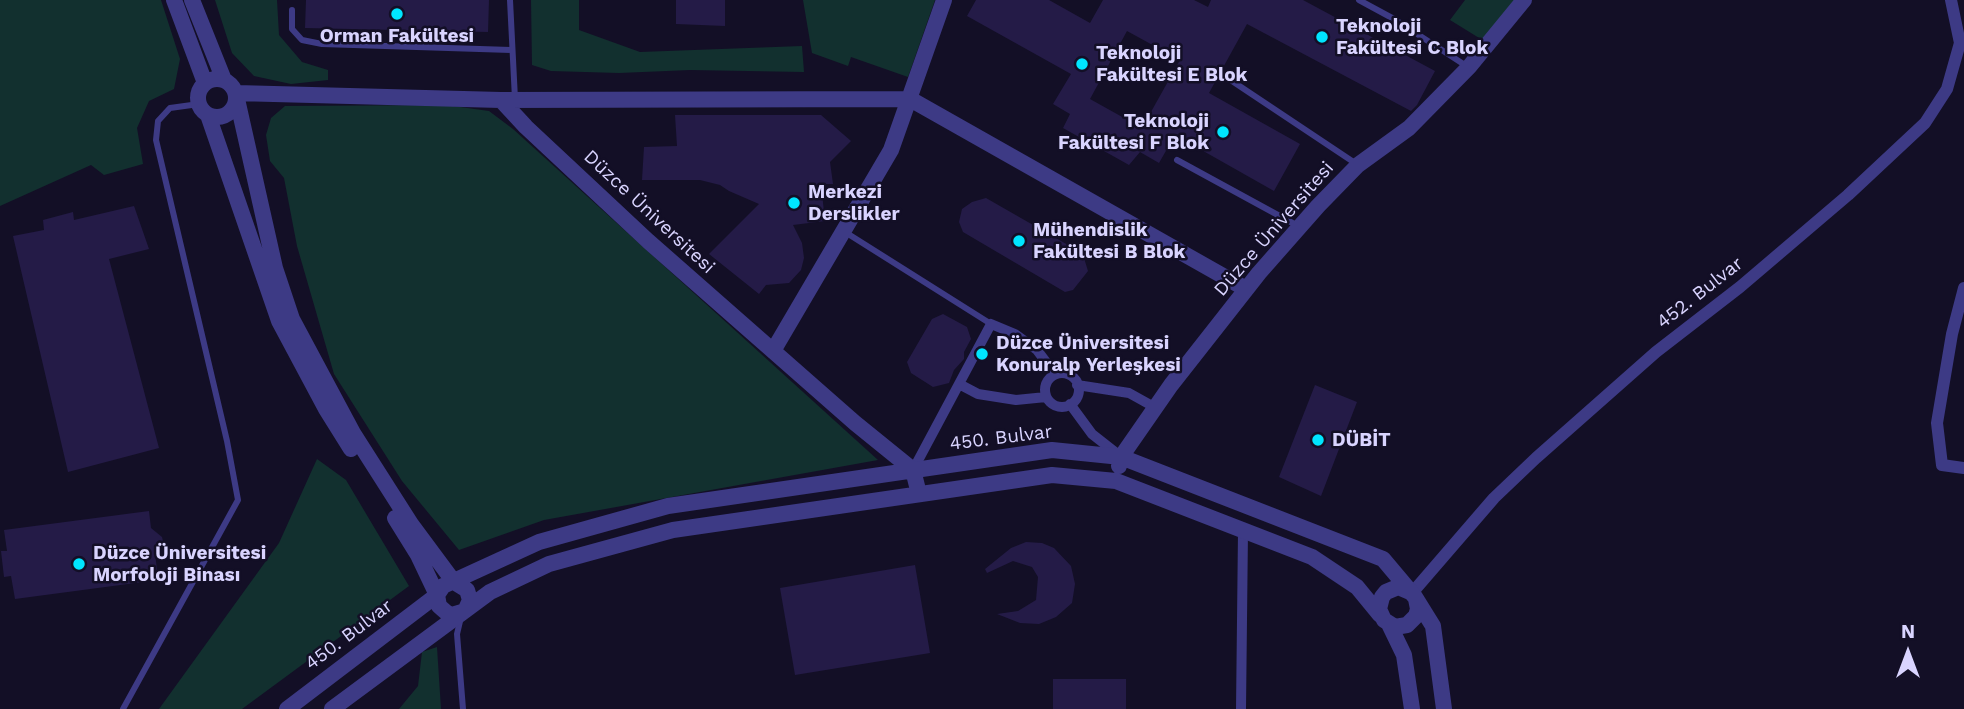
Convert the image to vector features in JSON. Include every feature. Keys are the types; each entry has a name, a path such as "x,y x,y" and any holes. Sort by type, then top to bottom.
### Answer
{"street":[{"path":"174,0 205,83"},
{"path":"192,0 224,80"},
{"path":"773,351 891,150 944,0"},
{"name":"Düzce Üniversitesi","path":"1116,481 1121,457 1246,289 1300,226 1358,165 1409,128 1469,67 1524,0"},
{"name":"452. Bulvar","path":"1414,595 1494,498 1536,457 1656,352 1740,287 1848,195 1925,123 1947,89 1960,43 1951,0"},
{"path":"211,80 224,80 229,83 236,96 275,268 292,319 354,433 411,524 454,582 467,590 470,600 464,611 452,615 439,606 437,595 418,555 326,409 279,321 199,92 205,83 211,80"},
{"path":"203,109 219,117 229,113 236,96"},
{"path":"236,96 508,100 910,99 1246,289"},
{"name":"Düzce Üniversitesi","path":"508,100 526,127 648,241 913,470"},
{"path":"1964,288 1952,334 1937,423 1942,466 1964,468"},
{"path":"919,494 913,470 991,324 1015,334 1037,350 1055,374 1071,376 1077,385 1077,396 1070,404 1054,405 1046,397 1047,381 1055,374"},
{"path":"959,384 978,394 1016,400 1046,397"},
{"path":"1077,385 1129,393 1156,408"},
{"path":"1070,404 1092,434 1121,457"},
{"name":"450. Bulvar","path":"454,582 540,542 668,506 1052,450 1121,457 1382,559 1414,595 1433,626 1444,709"},
{"path":"332,709 490,592 549,564 673,530 1052,475 1116,481 1312,557 1357,587 1385,620 1401,626 1412,621 1418,609 1414,595 1398,587 1386,592 1379,603 1385,620 1404,655 1412,709"},
{"path":"1241,709 1243,531"},
{"path":"437,595 443,586 454,582"},
{"name":"450. Bulvar","path":"287,709 437,595"}],"lane":[{"path":"508,100 510,0"},
{"path":"1359,0 1395,19 1469,67"},
{"path":"292,10 292,29 302,40 322,44 511,51"},
{"path":"1229,79 1358,165"},
{"path":"123,709 239,500 156,140 158,121 170,108 203,109"},
{"path":"1177,160 1300,226"},
{"path":"843,231 991,324"},
{"path":"463,709 457,634 464,611"}],"green space":[{"path":"0,0 161,0 180,59 174,89 149,101 137,128 143,164 104,175 91,165 0,206"},
{"path":"215,0 277,0 279,35 302,62 328,70 328,80 291,84 254,76 232,53"},
{"path":"531,0 579,0 579,30 640,52 802,46 804,72 551,71 532,65"},
{"path":"803,0 935,0 908,77 851,57 848,66 812,53"},
{"path":"1465,0 1517,0 1484,41 1450,20"},
{"path":"446,105 489,111 513,129 878,460 544,520 459,550 402,481 334,374 297,246 284,178 270,161 266,135 271,118 285,106"},
{"path":"317,459 346,480 409,586 242,709 159,709 279,543"},
{"path":"437,647 441,709 399,709 418,686 422,652"}],"building":[{"name":"Orman Fakültesi","path":"306,0 489,0 488,32 305,28"},
{"path":"676,0 725,0 725,26 676,24"},
{"path":"976,0 1049,0 1090,23 1103,0 1194,0 1208,7 1211,0 1303,0 1435,71 1411,111 1247,24 1209,93 1300,144 1274,191 1175,135 1159,163 1140,152 1129,165 1063,128 1070,114 1053,104 1071,74 967,16","holes":["1127,31 1180,60 1142,128 1090,99"]},
{"name":"Merkezi Derslikler","path":"675,115 821,115 851,141 830,162 833,184 821,184 825,221 793,225 802,243 804,258 801,270 789,283 766,285 759,294 709,254 759,204 720,185 700,180 642,180 644,147 677,146"},
{"name":"Mühendislik Fakültesi B Blok","path":"986,198 1075,249 1084,258 1088,271 1073,290 1065,292 963,232 959,222 962,209 972,202"},
{"path":"134,206 149,249 109,259 159,448 68,472 13,236 44,230 43,220 73,212 74,220"},
{"path":"943,314 967,327 971,339 964,352 964,359 954,370 949,383 933,387 911,373 907,362 932,319"},
{"name":"DÜBİT","path":"1315,385 1357,402 1321,496 1279,477"},
{"name":"Düzce Üniversitesi Morfoloji Binası","path":"149,511 151,528 163,541 161,551 155,552 158,580 15,599 11,576 4,577 1,551 7,551 4,530"},
{"path":"1026,542 1042,543 1054,548 1071,566 1075,584 1072,603 1056,617 1039,624 1020,623 997,614 1018,611 1036,600 1038,577 1032,567 1013,561 987,573 985,569 1011,548"},
{"path":"915,565 930,653 795,675 780,588"},
{"path":"1053,679 1126,679 1126,709 1053,709"}],"place":[{"name":"Orman Fakültesi","path":"397,14"},
{"name":"Teknoloji Fakültesi C Blok","path":"1322,37"},
{"name":"Teknoloji Fakültesi E Blok","path":"1082,64"},
{"name":"Teknoloji Fakültesi F Blok","path":"1223,132"},
{"name":"Merkezi Derslikler","path":"794,203"},
{"name":"Mühendislik Fakültesi B Blok","path":"1019,241"},
{"name":"Düzce Üniversitesi Konuralp Yerleşkesi","path":"982,354"},
{"name":"DÜBİT","path":"1318,440"},
{"name":"Düzce Üniversitesi Morfoloji Binası","path":"79,564"}]}
